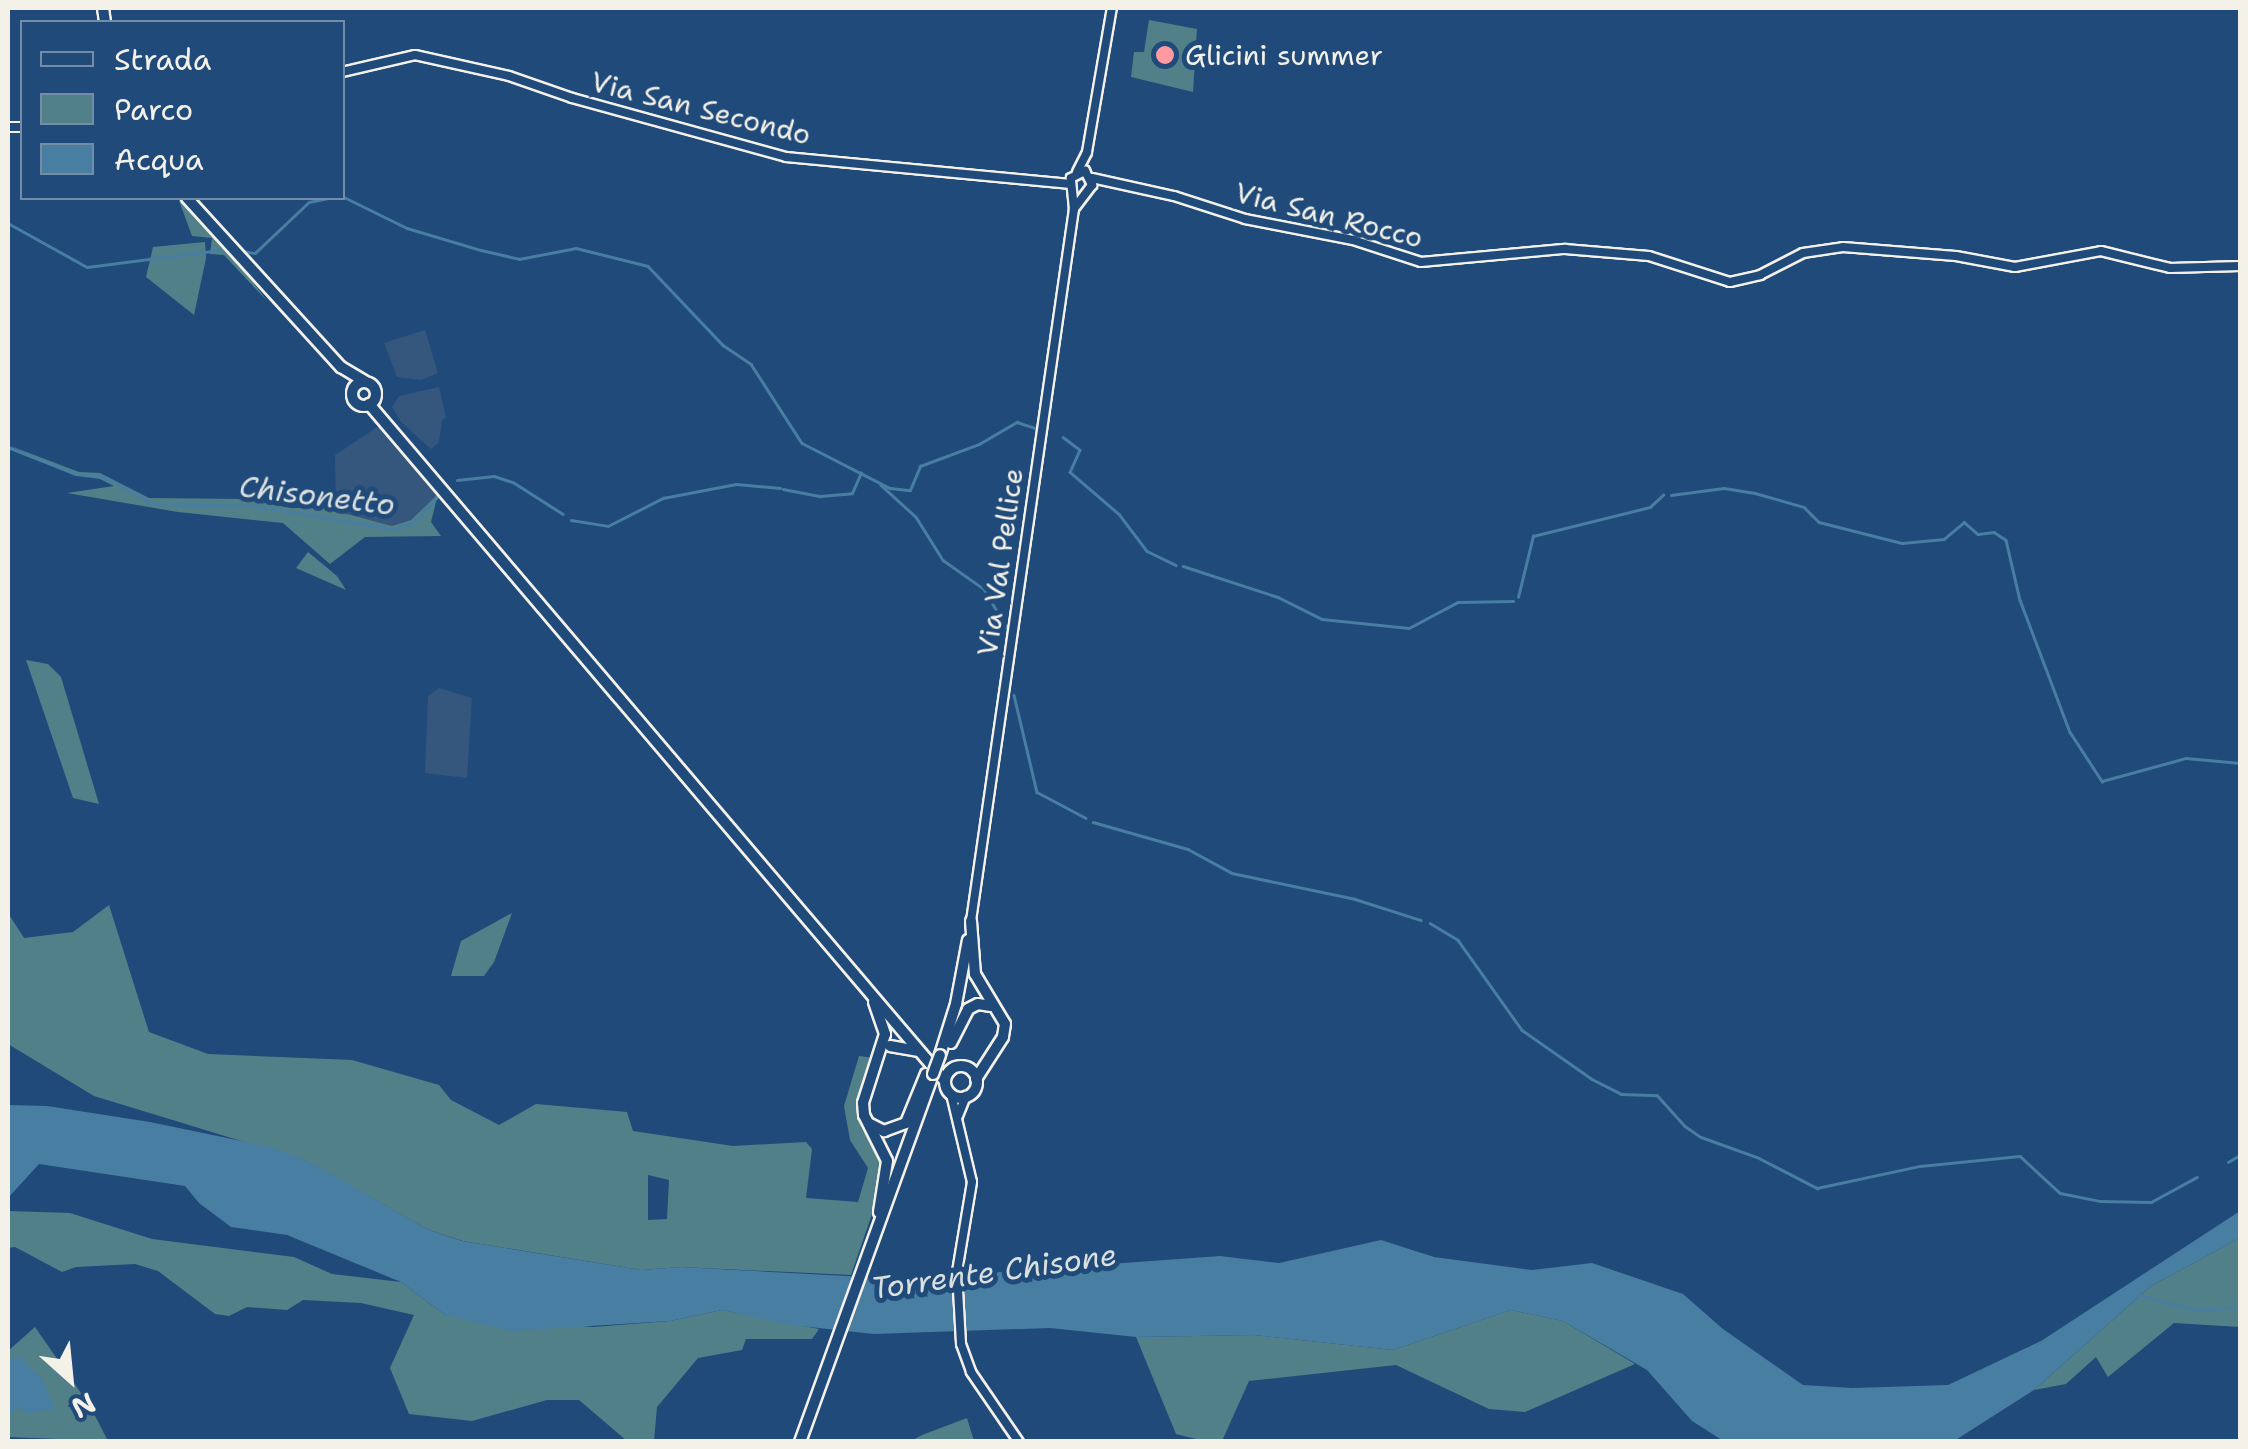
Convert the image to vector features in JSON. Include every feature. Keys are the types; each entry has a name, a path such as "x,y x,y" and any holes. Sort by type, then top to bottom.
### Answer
{"main road":[{"path":"189,200 341,367 373,386 373,400 472,527 921,1053 937,1066 951,1094 966,1096 986,1057 1003,1037 1005,1024 975,974 971,921"},
{"path":"341,367 358,404 373,400"},
{"path":"352,394 356,384 364,382"},
{"path":"800,1442 937,1066 956,1004 971,921"},
{"path":"853,973 873,1000 886,1048"},
{"path":"867,1121 884,1131 906,1123 968,1009 978,1004 997,1008"},
{"path":"885,1034 900,1026"},
{"path":"875,1237 889,1170 863,1103 886,1048 900,1026"},
{"path":"886,1048 921,1053"},
{"path":"937,1066 958,1067 986,1057"},
{"path":"958,1067 976,1079"}],"street":[{"path":"1078,183 1112,8"},
{"name":"Via San Secondo","path":"345,71 415,55 509,76 572,98 786,157 990,180 1078,183"},
{"path":"1078,183 1091,176 1087,152"},
{"name":"Via San Rocco","path":"1078,183 1091,176 1112,185"},
{"name":"Via San Rocco","path":"1078,183 1174,196 1245,220 1353,240 1421,262 1565,248 1649,256 1730,282 1742,282 1821,248 1956,256 2015,267 2101,250 2170,268 2240,266"},
{"name":"Via Val Pellice","path":"971,921 1078,183"},
{"path":"951,1094 972,1182 958,1259 961,1344 978,1383 1019,1442"},
{"path":"958,1116 966,1096"}],"shaded area":[{"path":"425,330 438,373 421,380 397,377 384,343"},
{"path":"439,387 446,418 442,420 439,442 431,449 401,422 392,407 399,396"},
{"path":"379,426 438,494 411,520 392,526 336,511 335,455"},
{"path":"439,688 472,698 467,778 425,773 428,696"}],"green space":[{"name":"Glicini summer","path":"1149,20 1197,29 1193,92 1131,77 1134,52 1144,52"},
{"path":"179,200 227,247 267,301 224,255 210,254 212,238 192,236"},
{"path":"205,242 206,258 194,315 146,277 153,247"},
{"path":"8,445 79,472 100,473 149,498 244,499 291,508 327,508 336,502 336,511 392,526 411,520 438,494 431,522 441,536 365,537 330,564 283,523 178,512 67,493 114,486 94,476 74,475"},
{"path":"308,552 337,576 346,590 296,568"},
{"path":"26,660 48,664 61,677 99,804 73,798"},
{"path":"109,905 149,1032 208,1054 352,1060 439,1085 451,1100 499,1125 536,1104 627,1112 633,1131 733,1146 806,1142 812,1149 806,1198 858,1202 868,1168 850,1140 844,1106 859,1056 875,1058 856,1109 862,1129 882,1157 884,1179 851,1275 681,1267 641,1270 463,1241 429,1230 307,1161 94,1096 8,1044 8,913 24,938 73,932","holes":["648,1175 669,1180 667,1219 648,1220"]},
{"path":"512,913 494,962 484,976 451,976 461,941"},
{"path":"8,1211 70,1213 152,1239 294,1257 332,1274 401,1282 445,1315 593,1327 670,1321 722,1310 819,1329 812,1339 746,1339 742,1350 698,1358 657,1407 654,1441 627,1441 579,1400 547,1400 472,1421 409,1414 390,1368 414,1315 361,1303 303,1300 287,1310 247,1307 229,1316 215,1314 158,1271 135,1264 76,1267 62,1272 15,1247 8,1248"},
{"path":"2240,1238 2240,1327 2174,1323 2108,1377 2096,1357 2066,1384 2034,1390 2151,1286"},
{"path":"1511,1310 1563,1321 1635,1364 1525,1412 1489,1409 1396,1365 1249,1381 1222,1441 1208,1442 1176,1434 1136,1337 1254,1335 1393,1350"},
{"path":"35,1327 90,1406 108,1441 8,1437 8,1351"},
{"path":"967,1418 974,1441 911,1441 922,1435"}],"water":[{"path":"8,1105 47,1106 150,1122 271,1147 310,1162 429,1230 462,1241 641,1270 681,1267 903,1279 1220,1256 1279,1263 1381,1240 1434,1257 1532,1270 1592,1263 1683,1294 1723,1329 1803,1385 1852,1388 1948,1385 2041,1341 2240,1211 2240,1238 2151,1286 2034,1390 1954,1441 1725,1442 1692,1421 1647,1370 1563,1321 1511,1310 1393,1350 1254,1335 1136,1337 1050,1328 874,1334 791,1325 722,1310 670,1321 511,1331 445,1315 401,1282 287,1235 231,1227 199,1203 185,1186 39,1164 8,1198"},
{"path":"18,1356 42,1379 55,1409 30,1413 16,1408 8,1415 8,1361"}],"waterway":[{"name":"Chisonetto","path":"345,197 407,228 519,259 576,248 648,266 723,345 751,364 802,443 890,488 910,490 920,466 979,444 1017,422 1036,428"},
{"name":"Chisonetto","path":"242,251 255,253 309,202 318,200"},
{"name":"Chisonetto","path":"8,223 87,267 228,249"},
{"path":"1063,437 1080,450 1070,472 1119,514 1147,551 1176,565"},
{"name":"Chisonetto","path":"8,447 76,474 107,478 153,504 256,506 394,529 416,522 439,495"},
{"name":"Chisonetto","path":"783,489 820,496 852,493 861,473"},
{"name":"Chisonetto","path":"457,480 494,476 513,482 563,514"},
{"name":"Chisonetto","path":"571,520 608,526 663,498 736,484 780,488"},
{"path":"881,485 916,517 943,560 984,589 1007,628"},
{"path":"1671,495 1724,488 1755,493 1804,507 1819,522 1902,543 1944,539 1964,522 1978,534 1994,532 2006,540 2020,600 2070,732 2102,781 2186,758 2240,763"},
{"path":"1518,597 1533,536 1650,507 1663,495"},
{"path":"1183,566 1278,597 1322,619 1409,628 1458,602 1513,601"},
{"path":"1014,695 1037,792 1086,818"},
{"path":"1093,822 1188,849 1232,873 1355,899 1421,920"},
{"path":"1430,923 1458,940 1522,1030 1592,1079 1621,1094 1657,1095 1685,1126 1701,1137 1757,1157 1817,1188 1920,1166 2020,1156 2060,1193 2100,1201 2151,1202 2197,1177"},
{"path":"2228,1162 2240,1155"},
{"path":"2139,1295 2196,1310 2240,1307"}],"place":[{"name":"Glicini summer","path":"1165,55"}],"water label":[{"name":"Torrente Chisone","path":"994,1272"}]}
